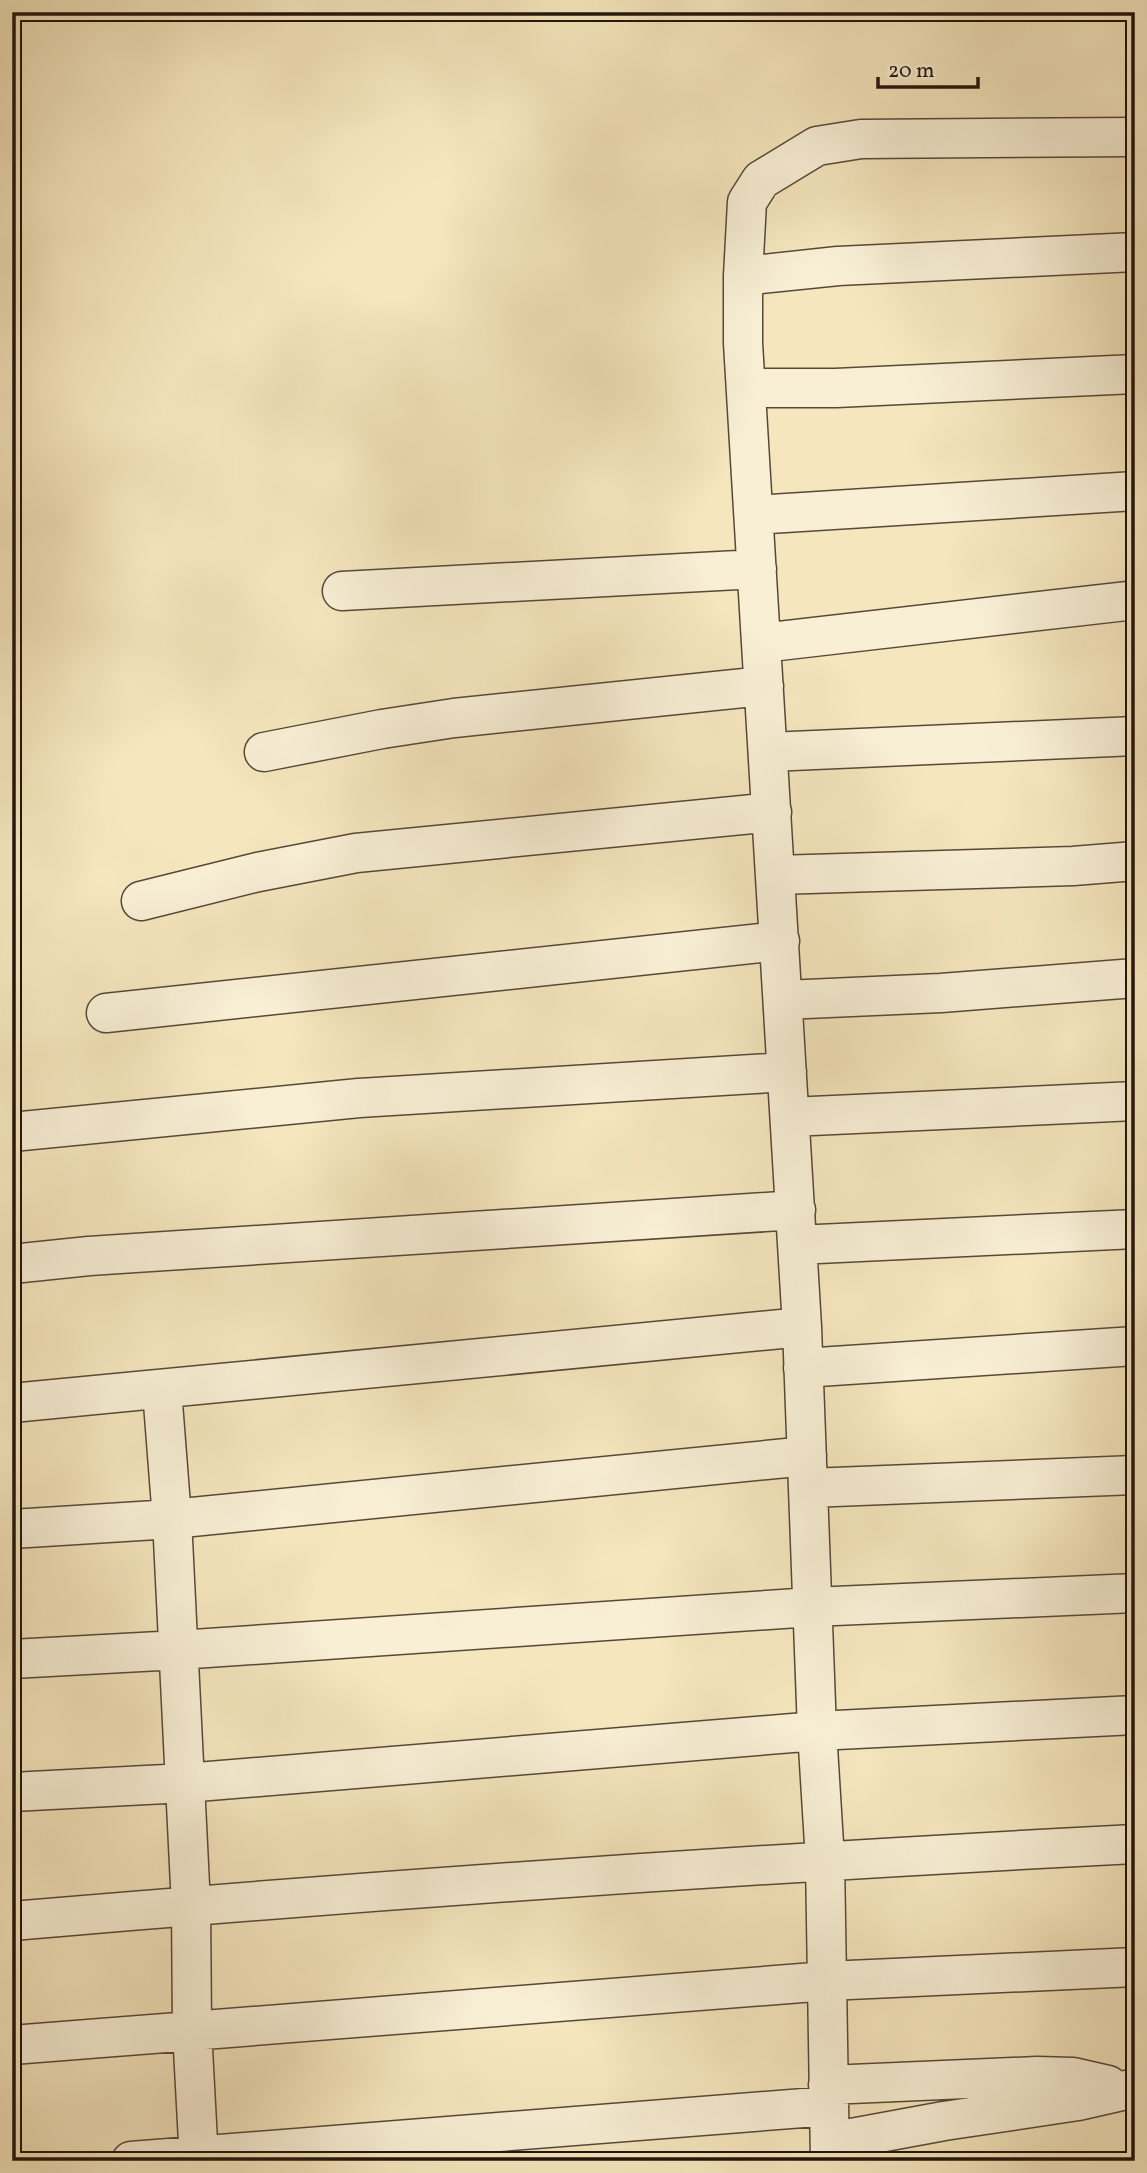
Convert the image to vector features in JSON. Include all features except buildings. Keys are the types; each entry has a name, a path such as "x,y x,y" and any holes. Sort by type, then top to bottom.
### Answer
{"street":[{"path":"829,2123 825,1860 817,1731 802,1327 746,388 743,276 747,202 761,180 817,146 861,139 1135,137"},
{"path":"743,276 838,265 1135,253"},
{"path":"746,388 836,388 1135,374"},
{"path":"754,515 1135,491"},
{"path":"342,591 757,569"},
{"path":"762,643 1135,600"},
{"path":"264,752 454,718 764,686"},
{"path":"769,752 1135,736"},
{"path":"141,901 356,853 772,811"},
{"path":"776,875 1073,866 1135,861"},
{"path":"106,1013 780,941"},
{"path":"783,1000 941,993 1135,978"},
{"path":"12,1132 359,1098 787,1072"},
{"path":"790,1117 1135,1101"},
{"path":"12,1264 117,1255 797,1227 1135,1229"},
{"path":"12,1403 802,1327"},
{"path":"803,1368 1135,1346"},
{"path":"162,1390 172,1519 191,1906 192,2030 199,2158"},
{"path":"12,1529 808,1472 1135,1475"},
{"path":"12,1659 812,1606 1135,1593"},
{"path":"12,1792 185,1783 817,1731 1135,1715"},
{"path":"12,1921 825,1860 1135,1844"},
{"path":"12,2045 827,1981 1135,1967"},
{"path":"829,2123 1073,2077 1131,2089"},
{"path":"131,2161 829,2123 944,2121 1078,2101 1131,2089"}]}
